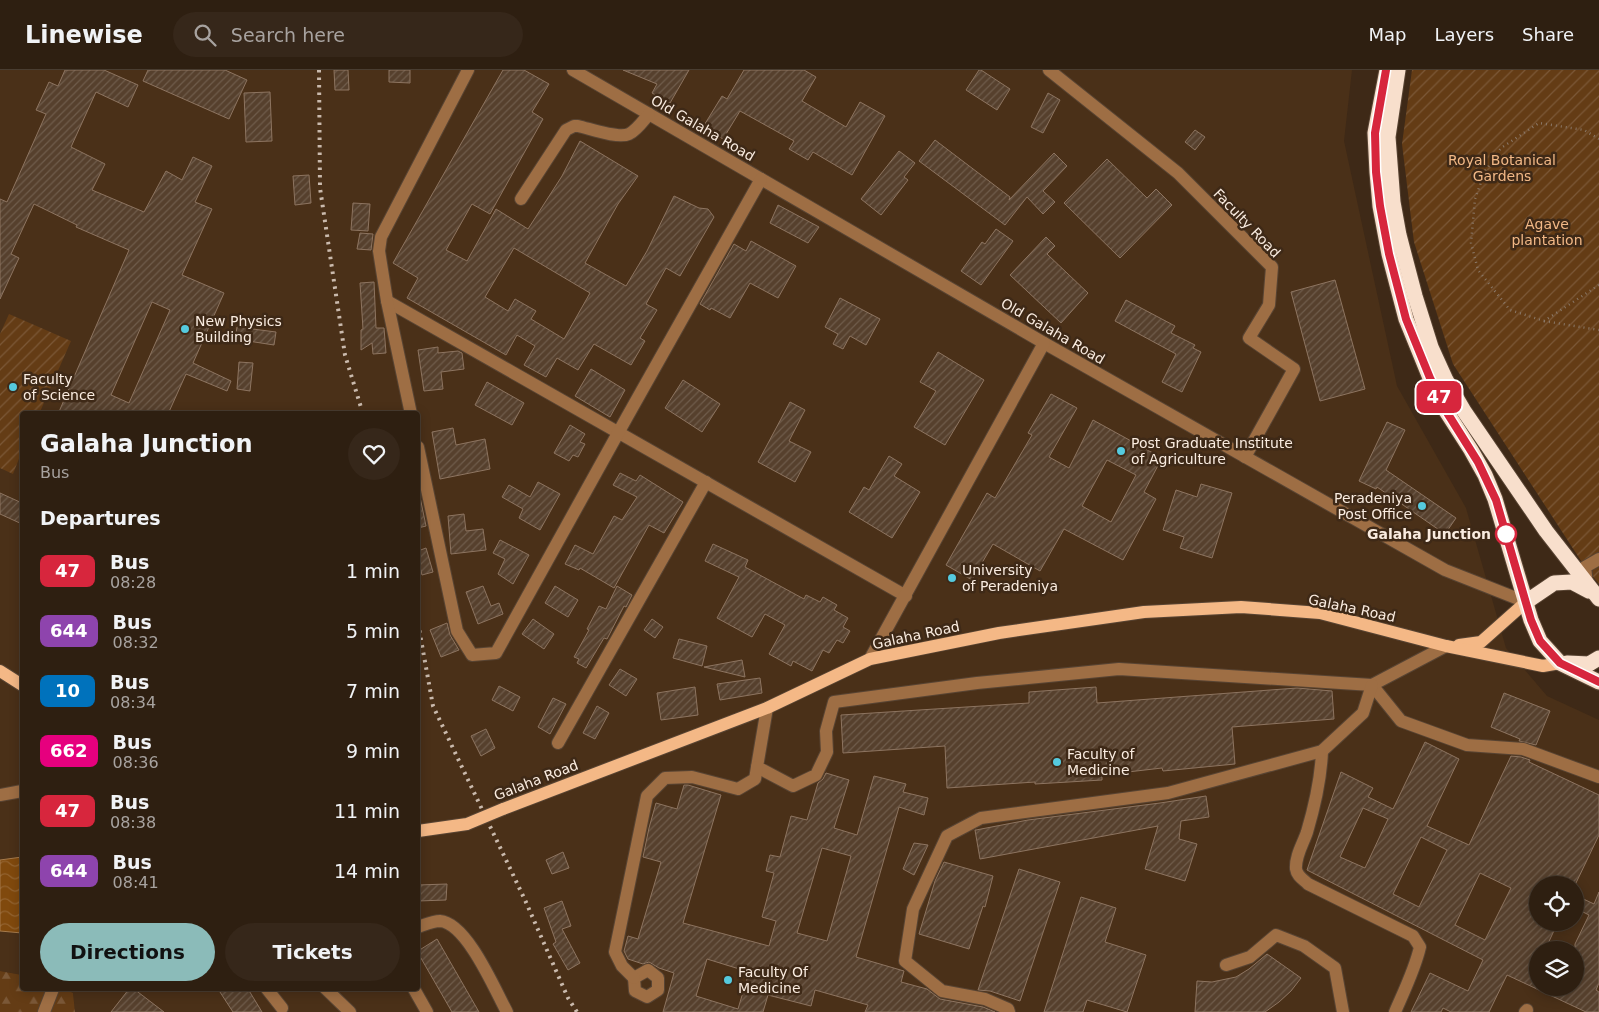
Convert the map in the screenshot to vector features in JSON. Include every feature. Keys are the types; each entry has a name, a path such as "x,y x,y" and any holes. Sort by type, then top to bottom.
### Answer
{"highway":[{"path":"1386,70 1375,133 1376,172 1380,206 1397,288 1406,319 1430,378 1446,411 1471,450 1496,500 1531,620 1540,641 1560,663 1599,682"},
{"path":"1398,70 1388,137 1393,202 1399,235 1431,347 1446,380 1464,411 1546,531 1594,592"},
{"path":"1526,602 1554,583 1572,582 1594,592"},
{"path":"1560,663 1589,664 1599,658"}],"main road":[{"name":"Galaha Road","path":"1446,646 1481,642 1526,602"},
{"name":"Galaha Road","path":"420,831 467,824 767,708 870,660 1000,632 1144,612 1241,607 1320,613 1446,646 1543,666 1560,663"},
{"path":"0,671 20,684"}],"street":[{"path":"409,411 387,301 379,251 381,237 468,70"},
{"name":"Old Galaha Road","path":"573,70 1044,343 1445,570 1526,602"},
{"name":"Faculty Road","path":"1049,70 1178,173 1272,267 1269,305 1249,338 1294,369 1245,457"},
{"path":"521,199 566,130 578,126 621,136 631,134 648,114"},
{"path":"420,456 457,631 472,655 496,653 761,179"},
{"path":"387,301 906,596"},
{"path":"870,660 1044,343"},
{"path":"558,743 706,482"},
{"path":"1594,592 1585,567 1599,560"},
{"path":"757,767 793,786 816,775 827,752 826,732 834,702 968,684 1119,669 1372,685 1446,646"},
{"path":"1010,1012 1008,1009 985,999 942,990 905,961 913,909 947,836 981,818 1168,793 1322,751 1363,713 1372,685"},
{"path":"1372,685 1401,721 1467,745 1523,749 1599,777"},
{"path":"634,978 622,966 615,952 647,796 665,778 692,777 738,789 755,780 767,708"},
{"path":"1322,751 1321,771 1315,802 1297,859 1296,869 1298,876 1308,884 1413,936 1420,947 1417,961 1395,1012"},
{"path":"0,795 20,791"},
{"path":"420,926 439,921 451,924 470,942 508,1012"},
{"path":"1226,965 1250,957 1276,935 1304,946 1335,968 1343,1012"},
{"path":"44,1012 53,991"},
{"path":"269,991 282,1008"},
{"path":"328,991 350,1012"},
{"path":"415,991 427,1012"}],"path":[{"path":"1599,139 1584,130 1539,123 1501,148 1485,171 1475,199 1471,243 1478,270 1510,310 1544,321 1599,330"},
{"path":"1544,321 1599,285"}],"shaded area":[{"name":"University of Peradeniya","path":"0,70 1352,70 1344,141 1397,386 1466,508 1506,648 1547,696 1599,720 1599,1012 75,1012 73,993 69,991 420,991 420,411 20,411 20,975 0,971"}],"green space":[{"name":"Royal Botanical Gardens","path":"1412,70 1599,70 1599,584 1585,567 1453,364 1414,242 1402,144"},
{"path":"9,314 71,341 40,411 20,411 20,456 13,474 0,468 0,334"},
{"path":"0,971 20,975 20,991 69,991 73,993 75,1012 0,1012"}],"water":[{"path":"20,857 20,933 0,931 0,860"}],"building":[{"path":"65,70 104,70 138,85 128,107 96,92 71,147 105,164 92,190 144,212 166,171 182,180 193,157 212,166 195,202 212,209 182,275 224,293 193,363 231,381 227,391 186,374 169,411 59,411 129,250 76,227 77,225 34,204 11,254 19,258 0,299 0,199 7,202 46,114 36,110 49,82 58,86","holes":["152,302 170,310 129,403 111,395"]},
{"path":"148,70 225,70 247,80 229,119 143,81"},
{"path":"334,70 348,70 349,90 335,90"},
{"path":"389,70 410,70 410,83 389,82"},
{"path":"503,70 524,70 549,84 532,112 543,119 490,214 472,204 446,250 467,261 496,209 528,229 562,176 580,141 638,176 618,204 585,263 626,286 647,251 674,196 699,208 708,209 714,217 680,276 666,268 646,304 657,310 640,338 645,341 631,365 594,344 578,370 557,358 546,377 524,365 535,346 517,335 506,355 407,298 418,278 393,263","holes":["514,248 590,293 564,339 531,319 536,311 515,299 508,311 485,297"]},
{"path":"623,70 689,70 670,103 652,93 657,84"},
{"path":"744,70 804,70 816,77 802,101 846,127 860,102 885,116 852,175 813,152 808,160 789,149 794,141 740,111 723,139 703,127 722,96 727,99"},
{"path":"979,70 1010,89 997,110 966,90"},
{"path":"270,92 272,141 246,142 244,93"},
{"path":"1048,93 1060,100 1043,133 1031,127"},
{"path":"1195,130 1205,137 1195,150 1185,142"},
{"path":"935,140 1010,197 1009,200 1054,153 1067,166 1043,191 1055,202 1043,214 1027,197 1005,225 919,161"},
{"path":"899,151 915,163 904,177 908,180 881,215 861,199"},
{"path":"1107,159 1147,198 1156,189 1172,205 1120,258 1064,203"},
{"path":"309,175 311,203 295,205 293,176"},
{"path":"353,203 370,204 368,231 351,230"},
{"path":"778,205 819,227 808,243 770,223"},
{"path":"996,229 1013,241 981,285 961,271 982,242 985,244"},
{"path":"360,233 373,234 371,250 357,249"},
{"path":"1046,237 1055,246 1047,254 1088,293 1061,323 1010,275"},
{"path":"751,241 796,266 778,298 750,283 730,318 700,304 734,244 746,251"},
{"path":"1335,280 1365,389 1320,401 1291,292"},
{"path":"374,282 376,328 384,328 386,353 373,354 372,343 361,350 361,330 363,329 360,283"},
{"path":"840,298 880,319 866,345 850,336 843,349 833,344 838,334 825,327"},
{"path":"1126,300 1175,326 1171,333 1195,345 1193,348 1201,352 1182,392 1162,382 1176,354 1115,321"},
{"path":"237,327 276,332 274,345 235,339"},
{"path":"438,347 438,353 458,351 462,353 464,369 441,372 443,389 424,391 418,350"},
{"path":"938,352 984,380 945,445 914,427 936,391 920,382"},
{"path":"239,362 253,363 250,391 237,389"},
{"path":"591,369 625,390 610,417 575,396"},
{"path":"683,380 720,404 702,432 665,408"},
{"path":"487,382 524,403 512,425 475,405"},
{"path":"1051,394 1077,408 1049,457 1069,468 1093,420 1162,458 1144,492 1156,499 1123,560 1064,529 1040,571 993,544 972,580 946,565 987,493 995,498 1032,435 1028,433","holes":["1107,460 1136,475 1111,522 1082,506"]},
{"path":"790,402 805,410 789,441 811,452 795,482 758,462"},
{"path":"1387,422 1405,430 1386,470 1456,518 1445,534 1377,487 1376,489 1359,481"},
{"path":"570,425 585,434 580,442 585,444 578,457 573,455 569,461 554,453"},
{"path":"453,428 456,445 485,439 490,469 440,479 432,432"},
{"path":"889,456 902,464 894,476 920,492 892,538 849,512 864,487 869,490"},
{"path":"620,473 636,481 640,475 683,502 664,533 649,525 614,588 580,568 579,570 565,564 575,545 593,554 614,516 622,520 637,497 613,485"},
{"path":"538,482 560,494 540,530 519,518 523,509 502,497 509,485 530,497"},
{"path":"1201,484 1232,493 1212,558 1180,548 1184,537 1163,530 1176,490 1197,497"},
{"path":"0,493 20,502 20,523 0,514"},
{"path":"420,497 426,526 420,528"},
{"path":"464,514 466,531 483,529 486,550 451,554 448,516"},
{"path":"500,540 529,555 513,584 498,574 505,559 493,553"},
{"path":"713,544 748,560 745,567 804,599 806,595 820,602 823,597 837,605 834,610 848,618 843,627 850,631 843,643 837,640 829,653 823,650 812,671 793,661 791,666 769,654 785,625 765,614 752,637 717,618 739,577 705,561"},
{"path":"426,548 433,572 422,575 420,550"},
{"path":"483,586 491,606 499,603 503,614 478,624 466,592"},
{"path":"555,586 578,600 568,617 545,603"},
{"path":"617,586 632,595 626,607 624,606 607,639 604,638 586,668 577,663 579,659 574,657 589,630 587,629 599,606 606,609"},
{"path":"533,619 554,634 544,649 522,634"},
{"path":"652,619 663,627 655,638 644,630"},
{"path":"447,623 450,635 459,650 441,657 430,630"},
{"path":"679,639 707,646 702,666 673,658"},
{"path":"742,660 745,677 704,667"},
{"path":"620,669 637,679 626,696 609,685"},
{"path":"760,678 762,693 720,700 717,684"},
{"path":"499,686 520,697 513,711 492,700"},
{"path":"695,687 698,715 661,720 657,693"},
{"path":"1096,687 1097,703 1297,688 1332,691 1334,719 1232,727 1235,764 1163,771 1162,768 1102,775 1102,780 947,788 945,746 843,753 841,715 1029,703 1029,692"},
{"path":"1504,693 1550,711 1536,745 1519,741 1520,739 1491,727"},
{"path":"553,698 566,704 550,734 538,727"},
{"path":"597,706 609,713 595,739 583,733"},
{"path":"486,729 495,748 481,756 471,736"},
{"path":"1425,742 1459,759 1427,826 1469,845 1511,756 1530,760 1529,762 1599,795 1599,835 1579,876 1529,876 1529,931 1554,931 1549,941 1529,941 1529,985 1507,975 1489,1012 1451,1012 1443,1008 1441,1012 1411,1012 1430,973 1468,991 1483,960 1307,870 1341,772 1373,788 1368,797 1393,809","holes":["1363,808 1388,819 1365,868 1340,857","1421,837 1447,850 1419,907 1393,894","1480,873 1511,888 1485,940 1455,925"]},
{"path":"826,773 849,780 834,828 857,835 874,776 906,784 903,792 928,798 924,815 899,807 856,957 904,971 901,982 927,989 940,999 983,1007 995,1012 865,1012 868,1005 815,990 811,1006 768,995 763,1012 663,1012 674,973 649,962 643,964 628,959 624,951 628,936 638,939 661,862 643,857 656,803 677,809 684,785 721,795 683,923 769,946 776,921 762,917 774,873 766,871 770,855 780,857 791,816 807,820 818,783","holes":["822,848 851,856 827,941 797,933","707,959 749,972 738,1009 696,996"]},
{"path":"1206,796 1209,817 1181,821 1179,839 1197,844 1185,881 1145,869 1158,826 980,859 975,830 1028,820"},
{"path":"914,843 928,845 914,875 903,869"},
{"path":"563,852 569,868 552,874 546,860"},
{"path":"944,862 993,876 985,907 983,906 969,949 919,934 935,881"},
{"path":"1019,869 1060,882 1020,1001 990,991 978,990"},
{"path":"447,884 446,900 420,901 420,885"},
{"path":"1599,892 1599,983 1596,990 1599,992 1599,1012 1586,1012 1552,996 1584,996 1584,941 1576,941 1581,931 1584,931 1584,925 1589,915 1584,912 1584,899 1594,904"},
{"path":"1081,897 1116,908 1105,942 1146,955 1127,1012 1087,1000 1083,1012 1044,1012"},
{"path":"562,901 571,926 562,929 580,963 568,970 553,944 556,942 544,908"},
{"path":"437,939 479,1012 452,1012 420,956 420,950"},
{"path":"1267,954 1301,978 1279,1002 1265,1012 1195,1012 1197,981 1212,982 1236,977"},
{"path":"127,991 137,991 164,1012 111,1012"},
{"path":"219,991 249,991 262,1012 233,1012"}],"railway":[{"path":"319,70 320,188 345,355 362,411"},
{"path":"420,634 433,706 525,900 568,998 577,1012"}],"bus line":[{"name":"47","path":"1386,70 1375,133 1376,172 1389,254 1406,319 1430,378 1446,411 1478,462 1496,500 1531,620 1540,641 1560,663 1599,682"}],"place":[{"name":"New Physics Building","path":"185,329"},
{"name":"Faculty of Science","path":"13,387"},
{"name":"Post Graduate Institute of Agriculture","path":"1121,451"},
{"name":"Peradeniya Post Office","path":"1422,506"},
{"name":"Galaha Junction","path":"1506,534"},
{"name":"University of Peradeniya","path":"952,578"},
{"name":"Faculty of Medicine","path":"1057,762"},
{"name":"Faculty Of Medicine","path":"728,980"}],"park label":[{"name":"Agave plantation","path":"1547,232"}]}
